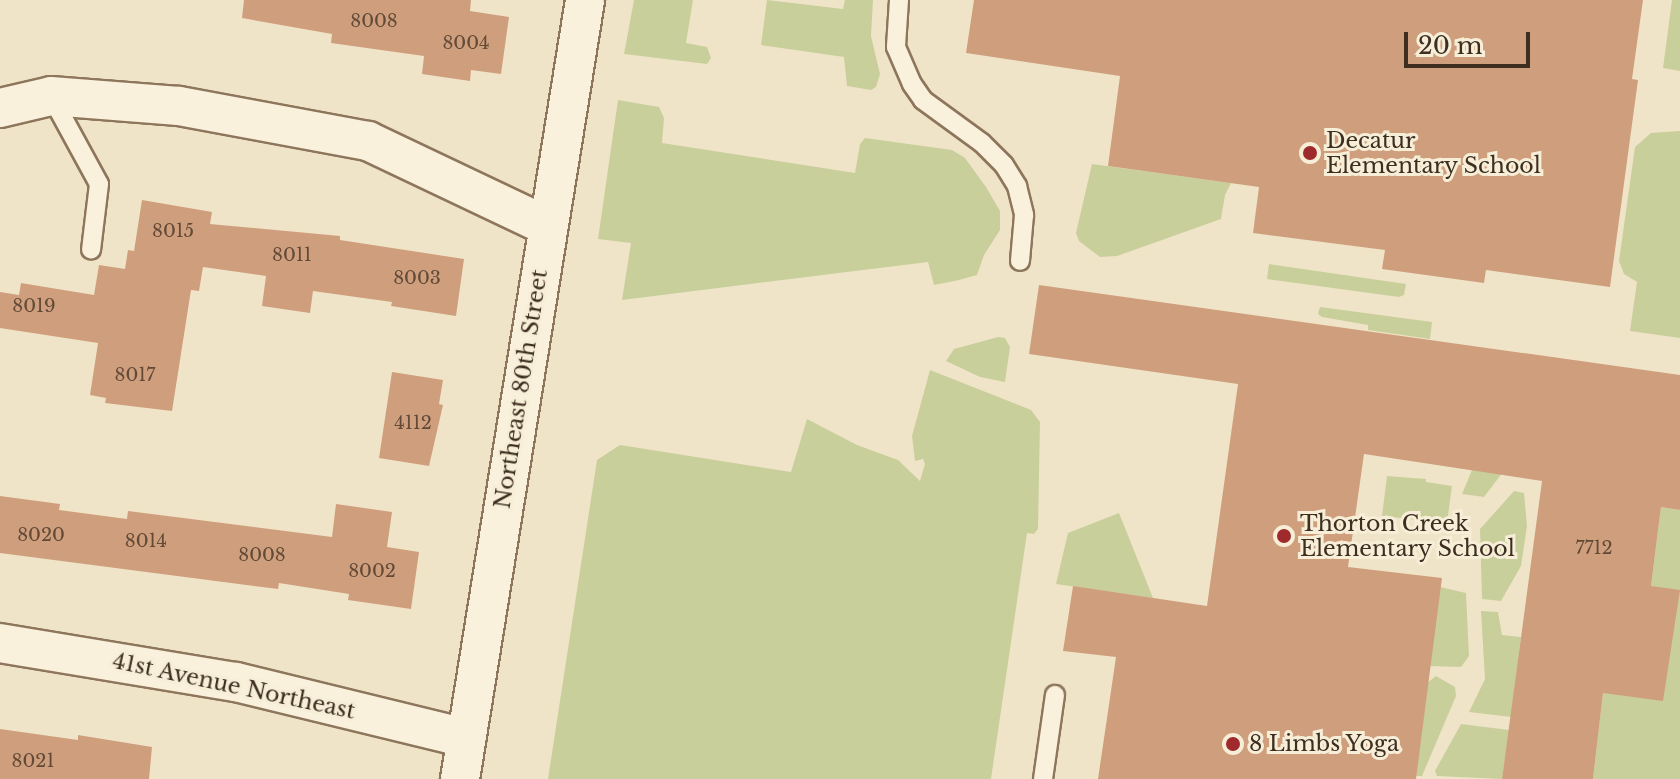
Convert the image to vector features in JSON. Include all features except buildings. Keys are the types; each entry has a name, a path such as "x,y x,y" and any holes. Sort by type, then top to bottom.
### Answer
{"street":[{"name":"Northeast 80th Street","path":"460,779 585,0"},
{"path":"0,108 51,96 179,106 368,141 547,226"},
{"name":"41st Avenue Northeast","path":"0,643 236,682 466,738"}],"lane":[{"path":"899,0 896,47 912,84 923,100 982,143 1004,165 1017,186 1024,215 1020,261"},
{"path":"51,96 70,137 99,184 91,250"},
{"path":"1043,779 1055,695"}],"green space":[{"path":"634,0 693,0 686,43 707,47 711,58 707,64 624,54"},
{"path":"767,0 843,9 845,0 873,0 871,36 880,74 876,87 871,90 847,86 844,57 761,45"},
{"path":"1672,0 1680,0 1680,71 1663,68"},
{"path":"618,100 659,107 664,118 662,143 855,173 860,144 865,138 952,150 965,158 986,187 1000,211 1000,230 984,255 977,275 934,285 928,262 622,300 631,243 598,239"},
{"path":"1680,131 1680,338 1630,331 1637,282 1624,274 1619,261 1635,147 1651,133"},
{"path":"1092,164 1231,183 1225,195 1221,219 1117,256 1100,257 1079,241 1076,233"},
{"path":"1269,264 1406,284 1404,295 1399,297 1267,279"},
{"path":"1320,307 1432,322 1430,339 1368,330 1368,325 1322,317 1318,314"},
{"path":"998,337 1005,338 1010,347 1005,382 980,377 946,361 954,349"},
{"path":"930,370 1031,410 1040,422 1038,529 1034,534 1027,533 991,779 548,779 597,460 620,445 791,472 807,419 857,445 898,460 920,481 925,464 923,459 915,461 912,436"},
{"path":"1472,470 1503,472 1484,497 1462,494"},
{"path":"1387,476 1426,479 1426,482 1452,486 1447,523 1382,516"},
{"path":"1514,491 1524,493 1527,526 1521,566 1501,601 1482,599 1480,529"},
{"path":"1661,507 1680,510 1680,779 1593,779 1603,693 1651,586"},
{"path":"1119,513 1153,598 1056,584 1068,533"},
{"path":"1440,587 1466,593 1469,656 1461,667 1430,666"},
{"path":"1481,611 1498,612 1502,635 1521,637 1511,717 1469,712 1485,679"},
{"path":"1436,676 1455,687 1456,696 1422,776 1414,776 1426,684"},
{"path":"1461,724 1509,730 1502,779 1437,776 1435,771"}],"place":[{"name":"Decatur Elementary School","path":"1310,153"},
{"name":"Thorton Creek Elementary School","path":"1284,536"},
{"name":"8 Limbs Yoga","path":"1233,744"}]}
